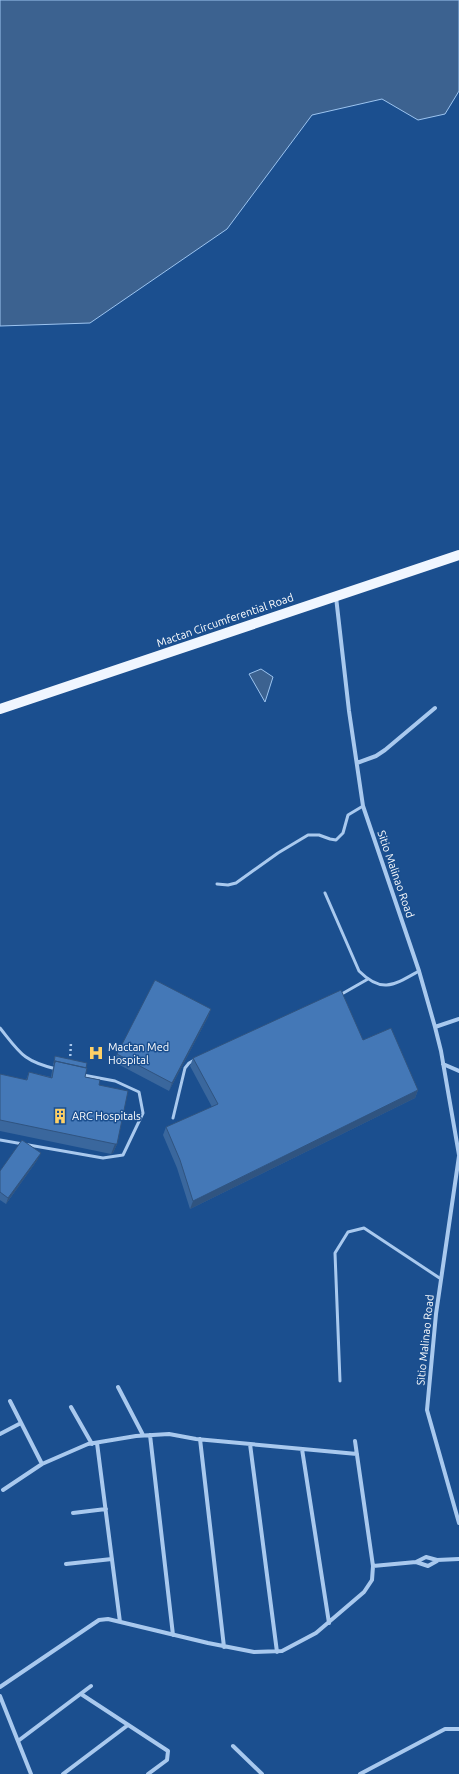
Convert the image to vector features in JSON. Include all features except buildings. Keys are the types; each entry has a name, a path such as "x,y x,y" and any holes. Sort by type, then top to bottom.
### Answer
{"main road":[{"name":"Mactan Circumferential Road","path":"0,708 459,555"}],"street":[{"name":"Sitio Malinao Road","path":"336,595 349,711 363,806 419,971 443,1064 459,1155 436,1314 427,1410 459,1523"},
{"path":"357,763 376,756 385,750 435,708"},
{"path":"434,1027 459,1019"},
{"path":"443,1064 459,1071"},
{"path":"118,1387 143,1435"},
{"path":"10,1401 42,1464"},
{"path":"71,1407 92,1444"},
{"path":"0,1434 21,1423"},
{"path":"3,1490 42,1464 92,1444 143,1435 169,1434 200,1439 357,1454"},
{"path":"150,1435 173,1635"},
{"path":"200,1439 224,1647"},
{"path":"0,1687 98,1620 108,1619 224,1647 254,1652 282,1652 316,1633 364,1592 372,1580 372,1566 355,1441"},
{"path":"97,1443 120,1622"},
{"path":"250,1444 276,1652"},
{"path":"302,1449 329,1623"},
{"path":"74,1513 106,1509"},
{"path":"372,1566 416,1562 426,1557 437,1560 459,1559"},
{"path":"66,1564 112,1559"},
{"path":"416,1562 428,1566 437,1560"},
{"path":"18,1741 91,1686"},
{"path":"81,1694 168,1751 167,1760 148,1774"},
{"path":"0,1696 31,1774"},
{"path":"63,1774 128,1725"},
{"path":"360,1774 445,1729 459,1729"},
{"path":"233,1746 262,1774"}],"lane":[{"path":"217,884 228,885 236,882 278,853 308,836 319,835 336,840 343,833 348,815 363,806"},
{"path":"325,893 359,971 368,979 378,984 388,986 397,984 419,971"},
{"path":"337,996 368,979"},
{"path":"0,1028 24,1057 38,1065 68,1072"},
{"path":"173,1118 185,1068 189,1063 201,1056"},
{"path":"0,1140 102,1158 123,1155 143,1113 139,1092 116,1081 82,1074"},
{"path":"340,1381 335,1253 348,1232 364,1228 441,1279"}],"path":[{"path":"68,1072 71,1042"}],"water":[{"path":"0,0 459,0 459,91 445,114 418,120 382,99 312,115 227,229 90,323 0,326"},
{"path":"261,669 273,677 265,702 249,674"}],"place":[{"name":"Mactan Med Hospital","path":"96,1053"},
{"name":"ARC Hospitals","path":"60,1116"}]}
